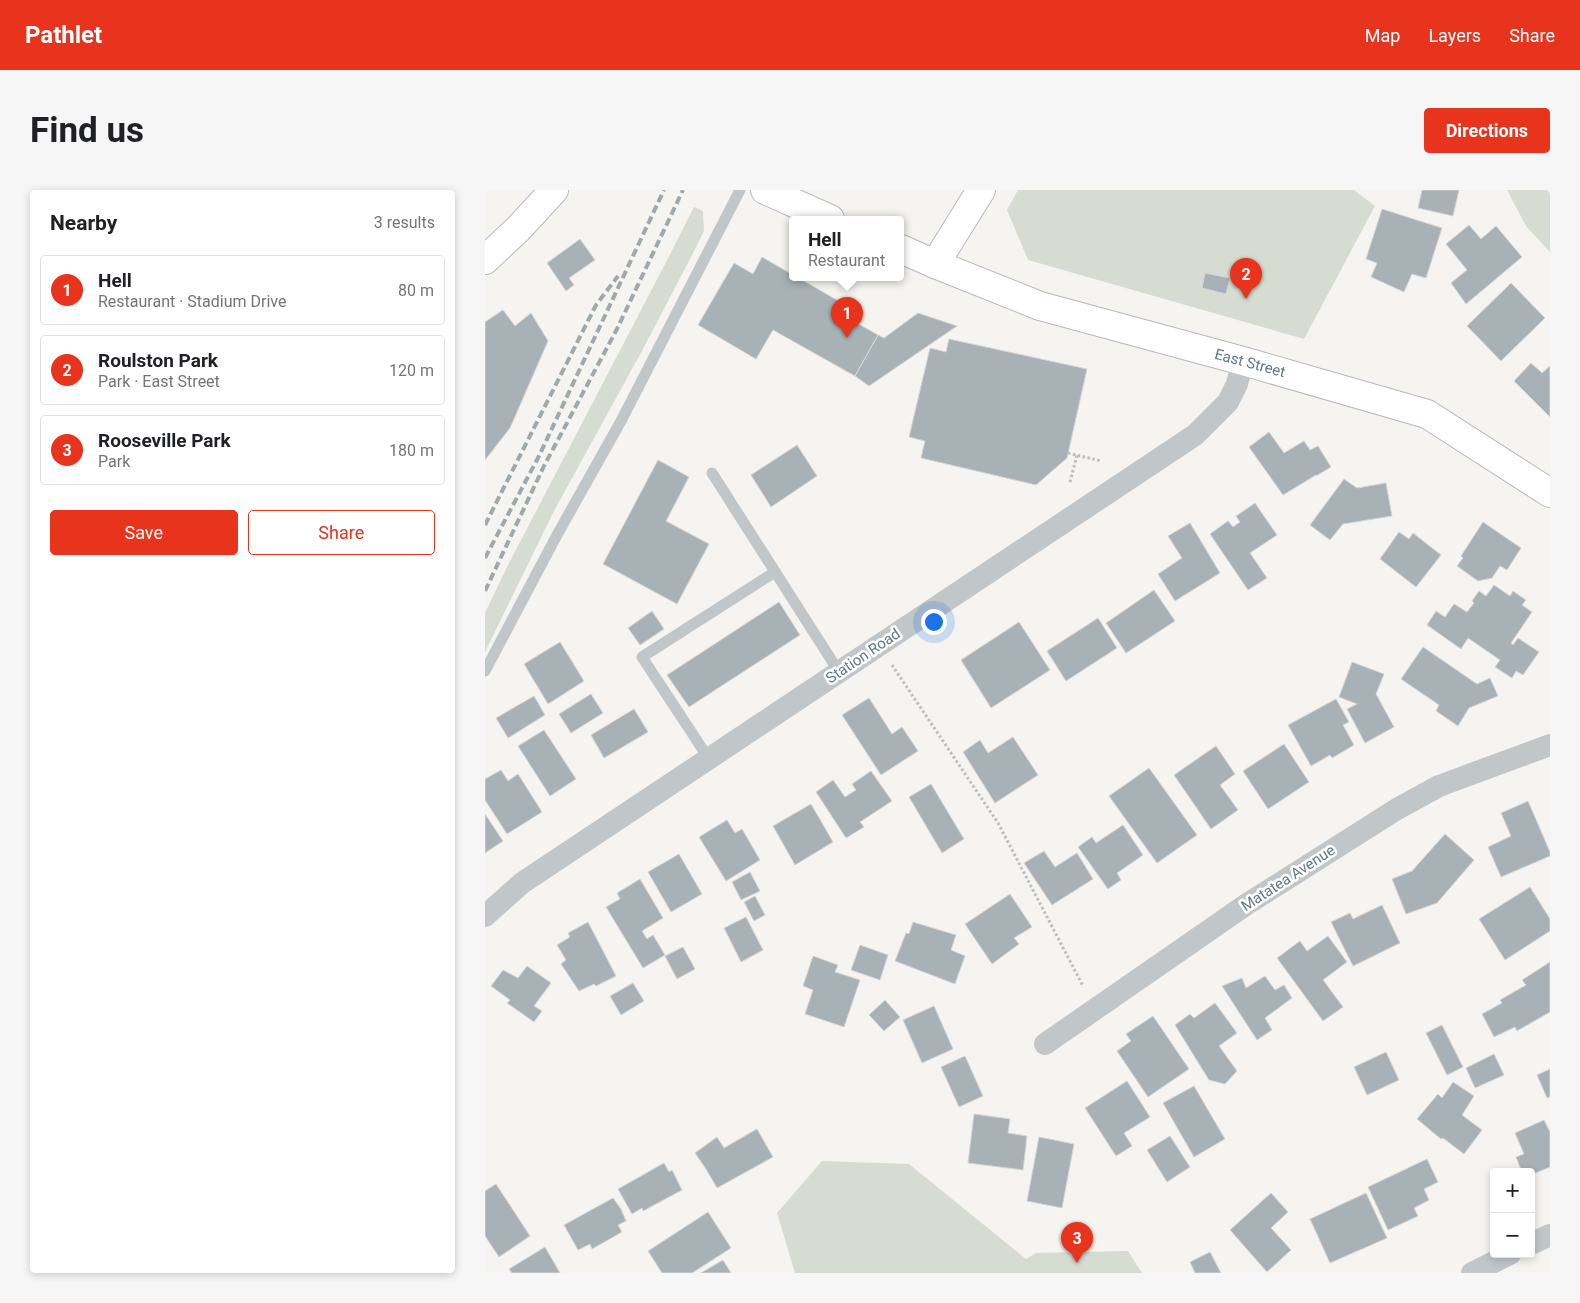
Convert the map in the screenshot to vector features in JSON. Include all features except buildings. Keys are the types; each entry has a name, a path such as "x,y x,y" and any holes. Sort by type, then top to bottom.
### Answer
{"main road":[{"path":"485,260 555,190"},
{"path":"765,190 823,216"},
{"path":"935,264 981,190"},
{"name":"East Street","path":"904,251 1040,306 1243,361 1427,414 1550,493"}],"street":[{"name":"Station Road","path":"485,916 523,883 1195,435 1228,402 1237,384 1243,361"},
{"name":"Matatea Avenue","path":"1045,1044 1247,904 1397,809 1439,786 1550,745"},
{"path":"1535,1242 1550,1235"},
{"path":"1472,1273 1502,1258"}],"lane":[{"path":"485,671 621,421 740,190"},
{"path":"712,473 839,672"},
{"path":"709,759 642,657 775,572"}],"path":[{"path":"1068,453 1101,461"},
{"path":"1070,482 1077,455"},
{"path":"879,646 998,823 1083,986"}],"shaded area":[{"path":"1018,190 1354,190 1375,206 1304,339 1028,260 1007,210"},
{"path":"1507,190 1550,190 1550,252 1526,226"},
{"path":"694,207 703,211 704,231 643,349 554,511 485,652 485,613"},
{"path":"822,1161 909,1164 1026,1259 1036,1253 1128,1251 1142,1273 795,1273 777,1213"}],"railway":[{"path":"485,558 539,456 664,190"},
{"path":"485,591 544,466 617,329 683,190"},
{"path":"485,525 596,305 618,276"}],"place":[{"name":"Roulston Park","path":"1246,299"},
{"name":"Hell","path":"847,338"},
{"name":"Rooseville Park","path":"1077,1263"}]}
